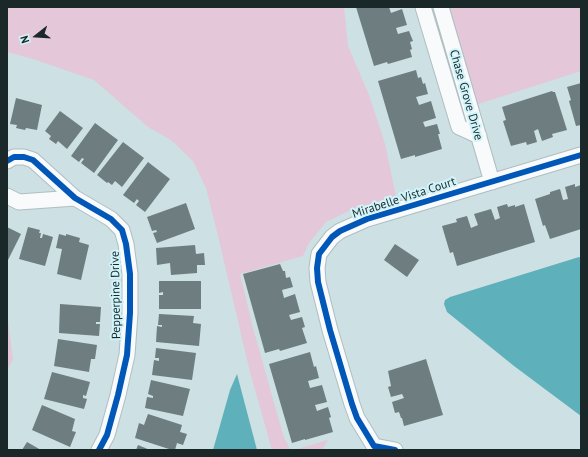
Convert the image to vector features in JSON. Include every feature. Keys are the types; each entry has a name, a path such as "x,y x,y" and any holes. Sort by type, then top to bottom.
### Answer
{"street":[{"path":"423,7 459,127 479,136"},
{"name":"Chase Grove Drive","path":"441,7 492,182"},
{"name":"Mirabelle Vista Court","path":"395,450 374,446 357,418 330,330 318,282 317,268 319,254 332,237 340,231 367,220 581,155"},
{"name":"Pepperpine Drive","path":"7,161 14,157 24,157 33,160 75,198 111,219 122,230 126,244 129,266 130,312 128,355 107,435 99,450"},
{"path":"7,196 19,202 75,198"}],"shaded area":[{"path":"7,7 344,7 348,46 369,95 385,144 396,196 353,209 326,222 309,243 303,256 240,274 253,328 283,435 290,450 272,450 250,372 206,188 193,161 171,140 148,127 94,80 33,59 7,52"},
{"path":"448,7 581,7 581,71 472,106"},
{"path":"7,314 13,359 7,371"},
{"path":"328,440 322,450 294,450"}],"water":[{"path":"579,257 581,258 581,416 514,366 447,312 444,304 445,300 450,297"},
{"path":"237,374 257,450 213,450 230,390"}],"building":[{"path":"356,7 389,7 391,13 402,9 407,25 396,28 398,34 409,31 413,41 410,42 412,57 388,64 387,62 374,66"},
{"path":"416,70 418,78 421,77 423,84 425,83 428,94 416,97 419,105 431,101 436,118 423,122 425,127 437,124 442,149 415,157 415,155 401,159 378,81"},
{"path":"581,83 581,125 576,126 567,87"},
{"path":"552,91 555,92 567,130 552,134 553,137 542,141 538,129 534,131 537,142 527,145 526,142 511,146 503,121 506,120 502,107"},
{"path":"16,98 42,105 37,130 16,128 17,125 10,124"},
{"path":"60,111 83,128 67,149 58,141 56,144 49,139 51,136 45,131"},
{"path":"95,123 118,140 94,173 81,163 84,159 82,158 79,162 71,156"},
{"path":"123,142 144,158 122,187 115,181 112,185 108,182 107,183 97,175"},
{"path":"148,162 170,179 145,212 136,205 139,201 137,199 134,203 123,195"},
{"path":"575,184 575,187 581,185 581,229 550,239 545,225 543,226 535,199 560,189 563,200 568,199 565,187"},
{"path":"186,203 195,229 157,243 153,233 157,232 156,230 152,231 147,217"},
{"path":"507,204 508,207 515,205 515,207 524,204 535,242 457,266 453,252 450,253 442,226 457,222 456,219 467,216 471,228 478,225 474,214 491,209 495,220 500,218 497,207"},
{"path":"7,227 21,234 7,262"},
{"path":"28,227 40,230 40,238 42,238 43,234 53,237 45,266 19,259"},
{"path":"59,234 66,236 66,234 80,238 79,242 89,245 81,280 57,274 62,249 56,248"},
{"path":"395,244 419,260 407,277 384,260"},
{"path":"195,245 196,254 204,253 205,265 197,265 197,273 171,275 170,263 157,265 156,248"},
{"path":"280,264 283,271 285,271 286,278 290,277 293,287 282,290 284,298 295,294 300,312 289,315 291,320 302,317 305,327 302,328 307,343 280,351 279,349 265,353 243,274"},
{"path":"159,281 201,281 201,309 159,309 159,295 163,295 163,292 159,293"},
{"path":"60,304 101,307 100,322 96,322 96,324 100,324 99,336 59,333"},
{"path":"159,314 194,316 193,323 201,324 199,346 156,342 157,326 162,327 162,325 158,325"},
{"path":"58,339 97,345 95,359 91,359 89,372 54,366"},
{"path":"156,348 196,353 192,380 152,375 154,360 159,361 159,358 155,358"},
{"path":"310,352 319,378 308,381 310,388 322,385 327,402 315,405 317,411 328,407 333,432 292,443 269,364"},
{"path":"426,359 443,415 404,426 399,412 395,413 392,402 404,398 402,394 391,397 388,387 391,386 388,371"},
{"path":"52,372 90,382 86,396 83,395 83,398 87,399 84,409 44,399"},
{"path":"151,380 190,389 183,416 145,408 147,397 153,398 153,396 148,394"},
{"path":"42,405 75,419 72,431 76,432 70,447 32,430"},
{"path":"148,414 182,425 180,432 187,434 183,445 177,443 175,450 172,450 135,438 139,423 144,425"},
{"path":"27,442 41,450 22,450"},
{"path":"138,445 150,450 136,450"}],"cycle path":[{"path":"395,450 374,446 357,418 330,330 318,282 317,268 319,254 332,237 340,231 367,219 581,155"},
{"path":"7,161 14,157 24,157 33,160 75,198 111,219 122,230 126,244 130,274 130,313 127,355 107,435 99,450"}]}
